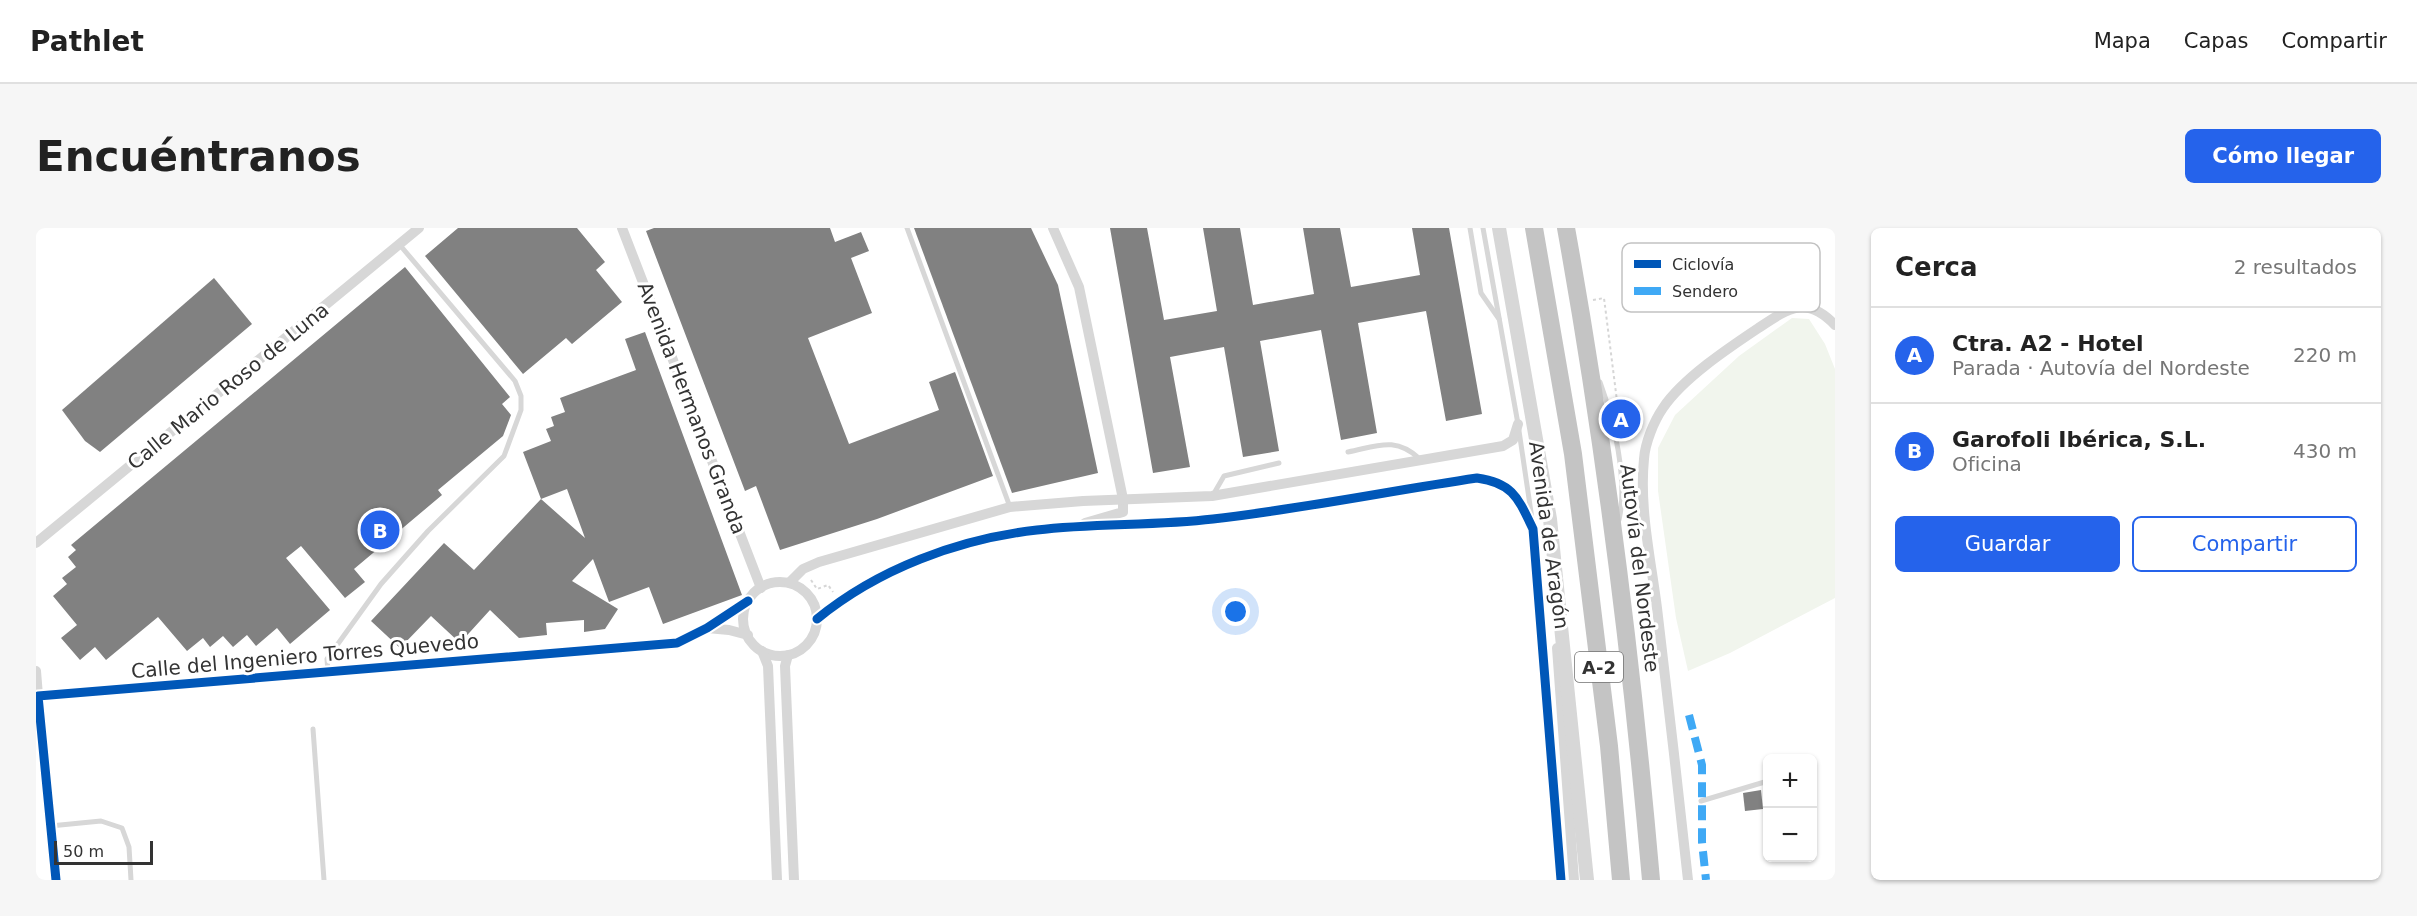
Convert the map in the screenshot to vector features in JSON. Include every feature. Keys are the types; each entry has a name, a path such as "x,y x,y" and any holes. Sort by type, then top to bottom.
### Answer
{"highway":[{"name":"A-2","path":"1534,228 1573,454 1609,746 1621,880"},
{"name":"Autovía del Nordeste","path":"1566,228 1587,349 1614,542 1639,745 1651,880"}],"street":[{"name":"Calle Mario Roso de Luna","path":"36,543 419,228"},
{"name":"Avenida Hermanos Granda","path":"622,228 761,588"},
{"path":"1054,228 1079,287 1123,499 1123,512 1067,528"},
{"name":"Avenida de Aragón","path":"1498,228 1550,519 1587,880"},
{"path":"1688,880 1647,523 1644,456 1662,408 1680,388 1782,312"},
{"path":"1820,312 1835,325"},
{"path":"789,584 803,569 819,562 1010,507 1083,501 1212,496 1503,446 1513,440 1518,424"},
{"path":"817,619 838,601 904,564 1016,532 1213,519 1477,478 1495,480 1511,489 1533,529 1561,880"},
{"path":"1550,519 1574,880"},
{"path":"762,651 779,656 788,655 798,652 812,638 817,619 812,600 798,587 779,582 761,588 748,601 744,615 748,635 762,651 768,666 777,880"},
{"name":"Calle del Ingeniero Torres Quevedo","path":"38,696 677,643 707,628 748,601"},
{"path":"707,628 748,635"},
{"path":"788,655 785,666 794,880"},
{"path":"36,671 56,880"}],"lane":[{"path":"907,228 1010,507"},
{"path":"1470,228 1481,293 1500,320"},
{"path":"1483,228 1518,424 1533,529"},
{"path":"328,672 327,659 381,584 428,531 504,456 521,410 521,396 515,381 399,244"},
{"path":"1348,452 1389,444 1401,445 1421,460"},
{"path":"1212,496 1224,476 1279,463"},
{"path":"313,729 324,880"},
{"path":"1701,801 1763,782"},
{"path":"50,826 101,821 122,828 129,847 131,880"}],"path":[{"path":"809,577 818,589 828,585 833,592"}],"shaded area":[{"path":"1792,318 1809,319 1825,344 1835,369 1835,598 1730,653 1688,671 1676,618 1658,491 1658,448 1675,415 1739,356"}],"building":[{"path":"458,228 577,228 605,262 596,270 622,302 572,344 566,338 523,374 425,256"},
{"path":"654,228 830,228 835,242 861,232 869,251 851,258 872,313 808,338 849,444 939,410 929,382 955,372 993,476 877,519 780,550 756,486 745,491 646,231"},
{"path":"914,228 1031,228 1058,285 1098,473 1012,493"},
{"path":"1110,228 1147,228 1164,320 1217,311 1203,228 1240,228 1253,305 1314,294 1303,228 1340,228 1351,287 1420,275 1412,228 1449,228 1482,414 1446,421 1426,311 1358,323 1377,433 1341,440 1321,330 1260,341 1279,451 1243,457 1224,347 1170,357 1190,467 1153,473"},
{"path":"405,267 510,397 502,404 511,415 503,436 438,490 442,495 354,569 365,582 345,598 301,546 286,558 330,610 290,644 277,628 256,646 247,635 233,647 223,636 210,647 203,638 187,651 158,617 106,660 95,647 80,660 61,638 77,625 53,596 67,584 62,578 76,567 68,557 76,550 71,545"},
{"path":"214,278 252,324 100,452 85,441 62,410"},
{"path":"645,332 742,595 663,624 649,587 609,602 593,559 572,581 618,609 605,629 584,632 584,620 546,623 547,635 519,638 490,610 460,643 431,616 400,648 371,621 444,543 474,570 541,499 523,452 551,441 546,429 554,426 551,417 565,412 560,398 636,370 625,339","holes":["567,489 585,538 541,499"]},
{"path":"1761,790 1763,809 1745,811 1743,793"}],"marked path":[{"path":"1689,715 1702,765 1702,842 1706,880"}],"cycle path":[{"path":"817,619 866,585 893,571 949,549 1007,534 1059,528 1213,519 1477,478 1489,480 1507,488 1513,494 1533,529 1561,880"},
{"path":"56,880 38,696 677,643 707,628 748,601"}],"place":[{"name":"Ctra. A2 - Hotel","path":"1621,419"},
{"name":"Garofoli Ibérica, S.L.","path":"380,530"}]}
